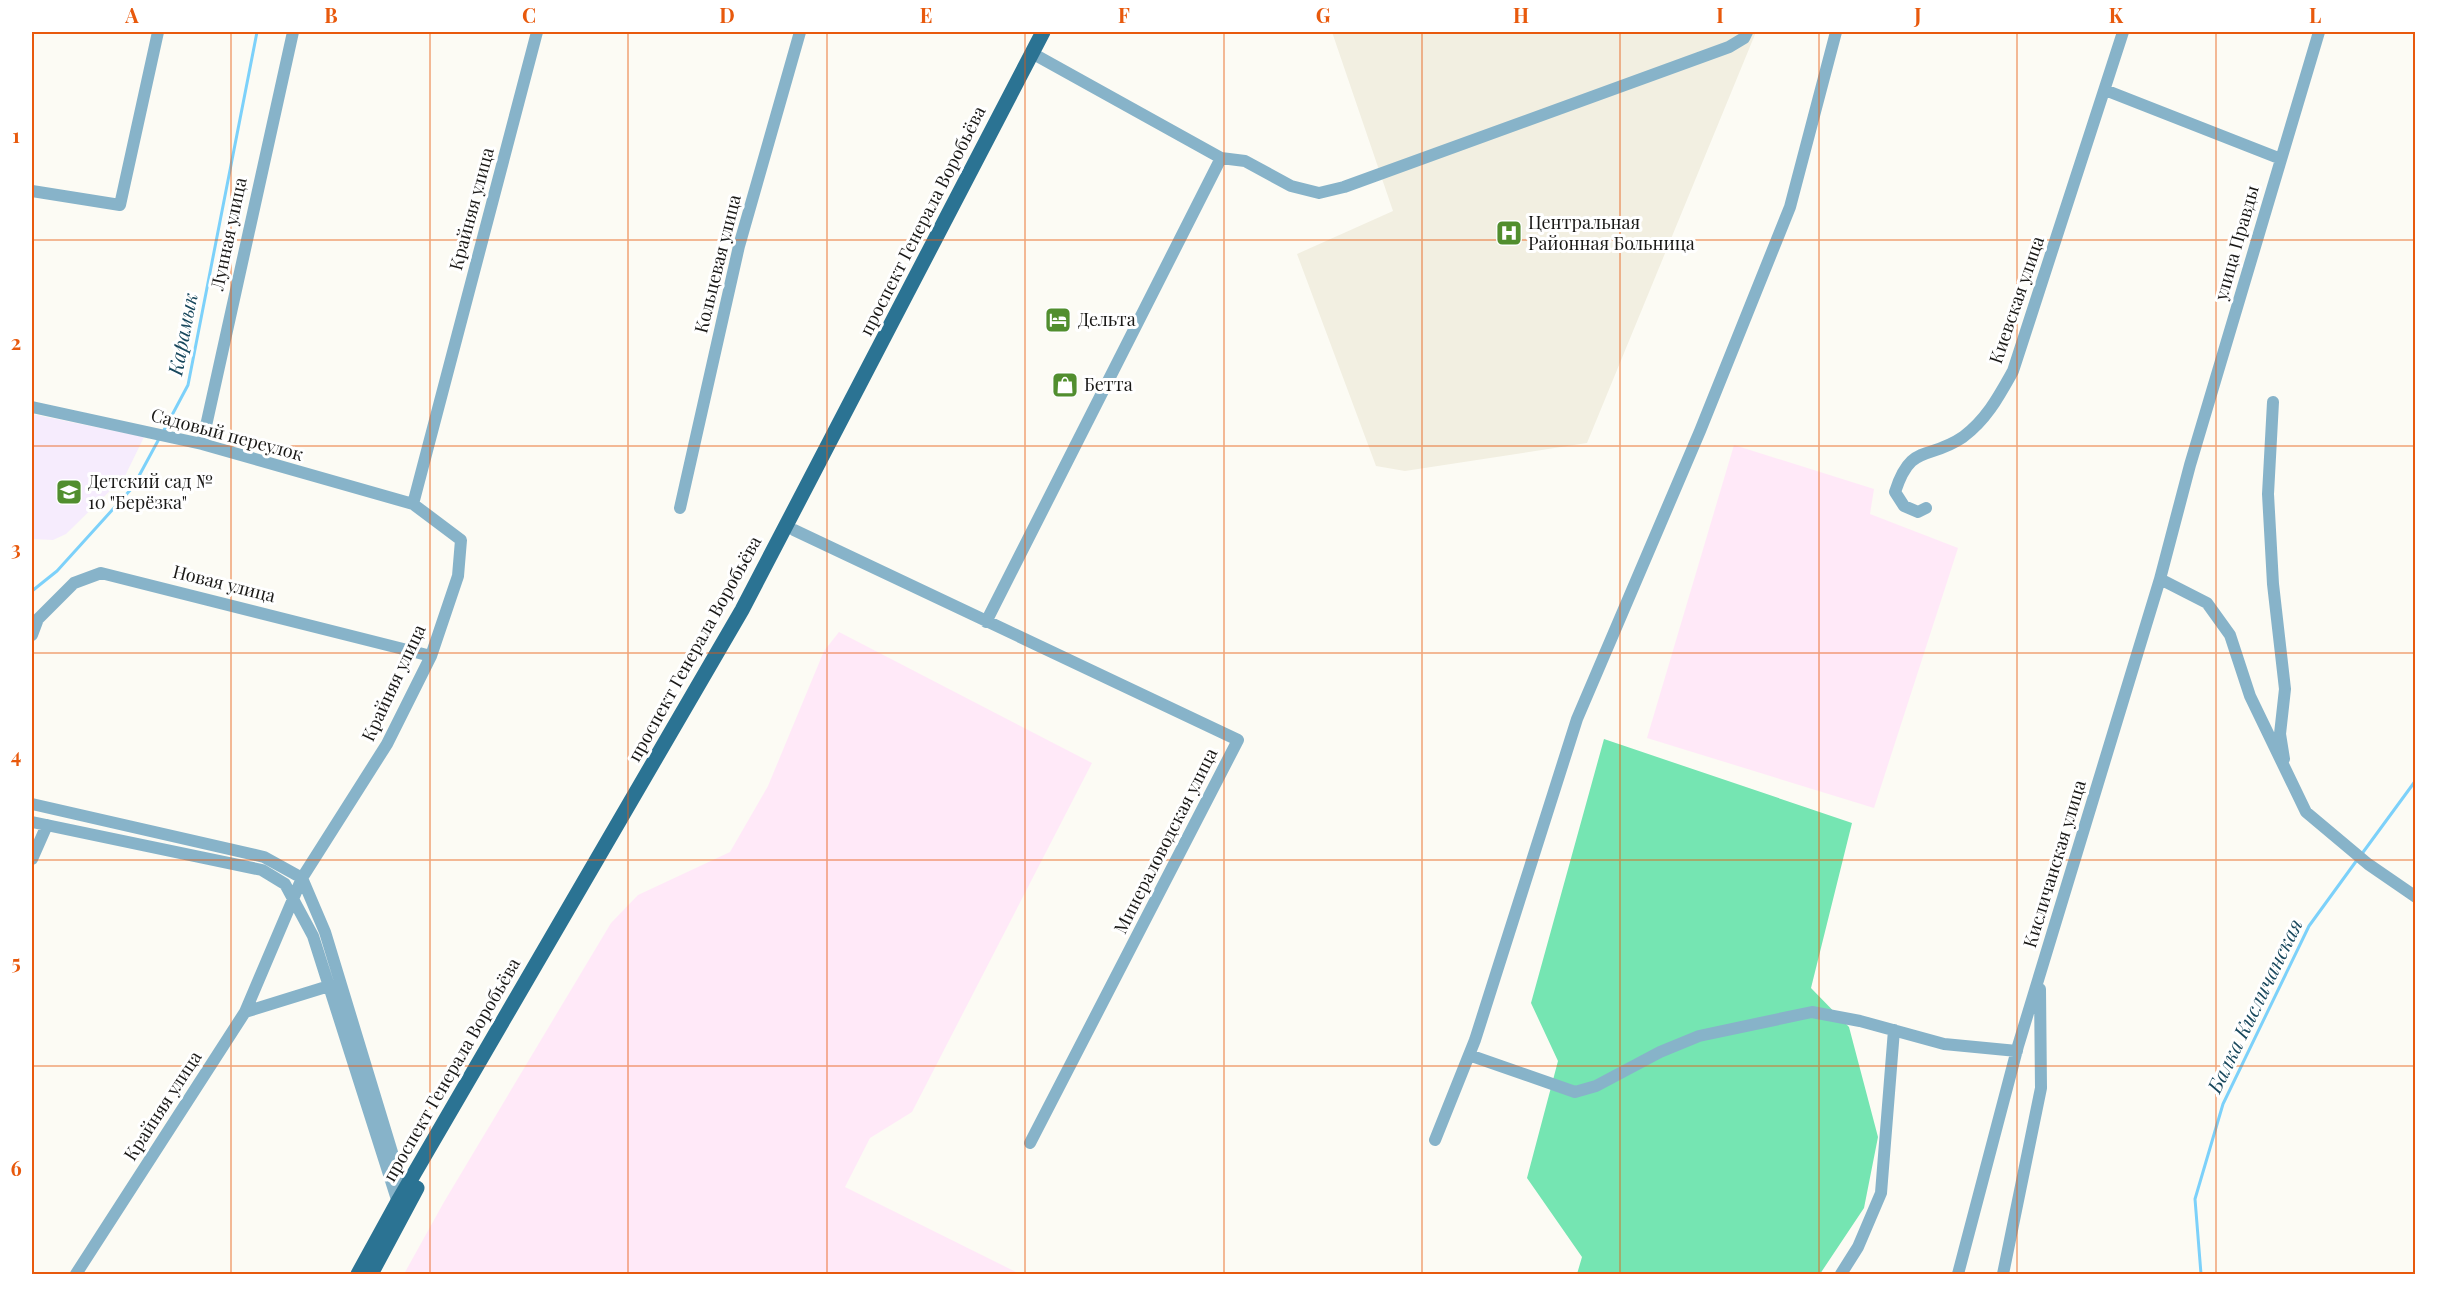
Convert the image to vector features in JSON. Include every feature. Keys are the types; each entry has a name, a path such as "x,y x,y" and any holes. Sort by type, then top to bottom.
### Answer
{"main road":[{"name":"проспект Генерала Воробьёва","path":"371,1275 403,1203 742,610 1043,32"},
{"name":"проспект Генерала Воробьёва","path":"358,1275 403,1203 628,819 749,620 916,290 1052,32"}],"street":[{"path":"32,191 120,205 158,32"},
{"name":"Лунная улица","path":"202,444 293,32"},
{"name":"Крайняя улица","path":"76,1275 245,1011 302,878 387,744 431,656 458,576 461,540 413,504 537,32"},
{"name":"Кольцевая улица","path":"680,508 739,246 800,32"},
{"path":"1039,57 1221,158 1245,161 1291,186 1319,193 1344,187 1729,47 1744,38 1747,32"},
{"path":"1435,1140 1469,1055 1576,719 1700,431 1790,207 1836,32"},
{"name":"Киевская улица","path":"1926,508 1918,512 1904,506 1894,492 1901,472 1912,458 1962,437 1988,414 2013,371 2123,32"},
{"name":"улица Правды","path":"2190,465 2319,32"},
{"path":"2104,90 2281,159"},
{"path":"986,622 1221,158"},
{"path":"2273,402 2268,494 2273,584 2285,689 2280,734 2286,772"},
{"name":"Садовый переулок","path":"32,407 202,444 413,504"},
{"name":"Кисличанская улица","path":"1958,1275 2017,1051 2160,579 2190,465"},
{"name":"Минераловодская улица","path":"794,530 1238,740 1030,1143"},
{"name":"Новая улица","path":"32,635 38,619 74,583 101,573 431,656"},
{"path":"2160,579 2207,603 2230,635 2250,696 2306,812 2368,864 2415,897"},
{"path":"32,804 264,857 302,878 325,932 403,1203"},
{"path":"32,822 262,870 285,884 313,936 403,1203"},
{"path":"32,858 47,825"},
{"path":"2003,1275 2040,1088 2040,976"},
{"path":"245,1011 329,986"},
{"path":"1469,1055 1575,1092 1596,1086 1660,1052 1699,1036 1812,1012 1894,1030 1944,1044 2017,1051"},
{"path":"1841,1275 1858,1247 1881,1193 1894,1030"}],"shaded area":[{"name":"Центральная Районная Больница","path":"1332,32 1756,32 1587,443 1405,471 1376,466 1297,254 1393,211"},
{"name":"Детский сад № 10 \"Берёзка\"","path":"32,414 144,437 125,476 66,534 53,540 32,539"},
{"path":"1734,445 1874,489 1870,514 1958,548 1874,808 1647,738"},
{"path":"839,632 1092,763 912,1112 870,1138 845,1187 1016,1272 1014,1274 404,1274 444,1202 611,923 638,895 730,852 768,786 824,651"}],"green space":[{"path":"1604,739 1852,823 1811,988 1849,1027 1878,1137 1864,1208 1820,1274 1577,1274 1582,1257 1527,1178 1558,1061 1531,1003"}],"waterway":[{"name":"Карамык","path":"163,432 188,385 257,32"},
{"name":"Карамык","path":"32,591 57,571 133,487 160,437"},
{"name":"Балка Кисличанская","path":"2361,855 2416,780"},
{"name":"Балка Кисличанская","path":"2201,1274 2195,1199 2223,1104 2309,926 2357,860"}],"place":[{"name":"Центральная Районная Больница","path":"1509,233"},
{"name":"Дельта","path":"1058,320"},
{"name":"Бетта","path":"1065,385"},
{"name":"Детский сад № 10 \"Берёзка\"","path":"69,492"}]}
